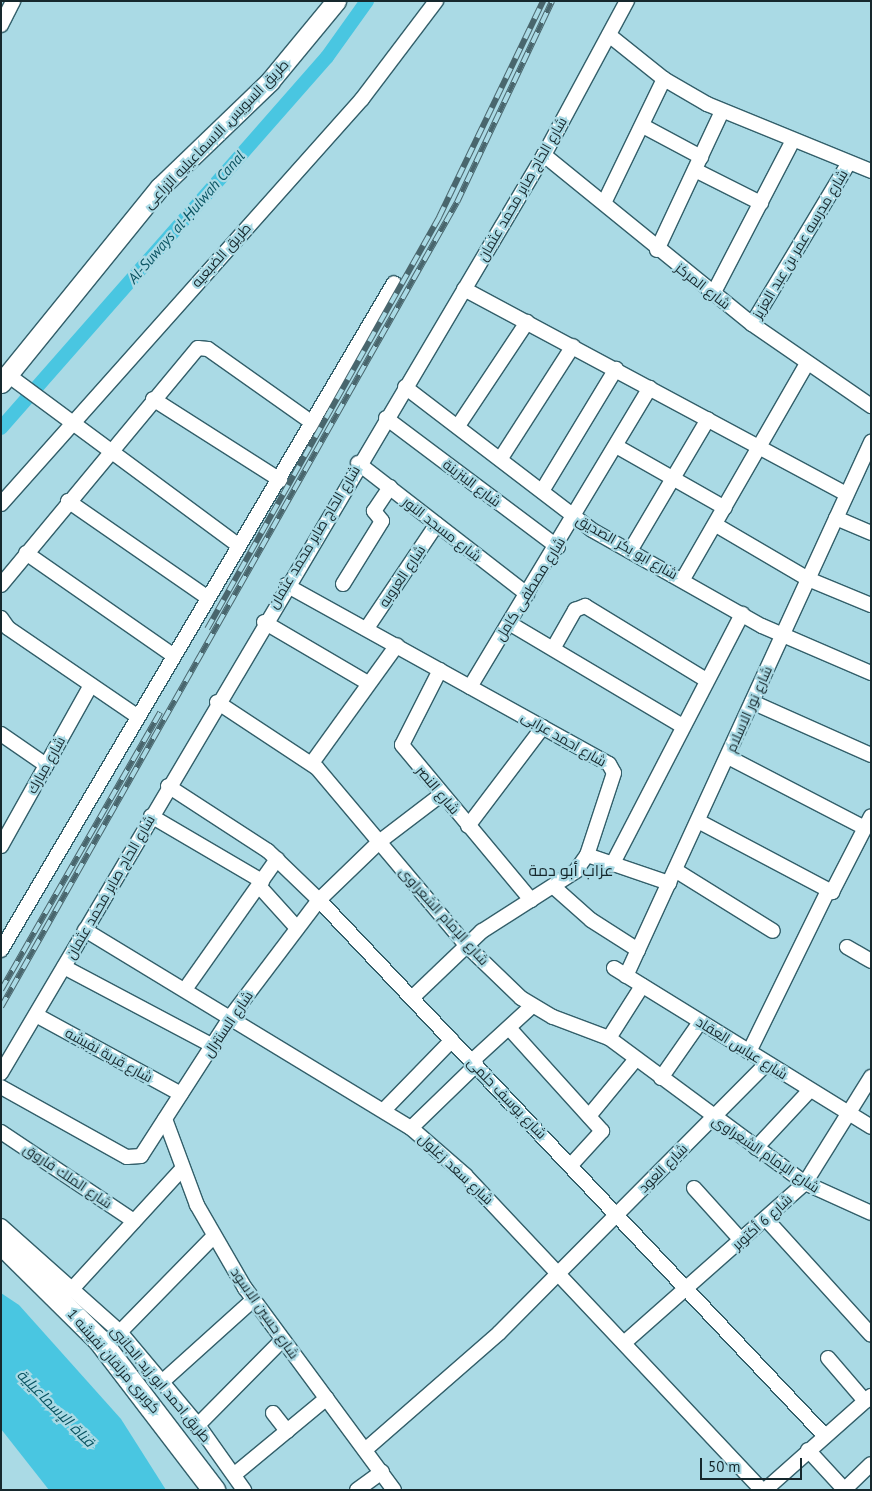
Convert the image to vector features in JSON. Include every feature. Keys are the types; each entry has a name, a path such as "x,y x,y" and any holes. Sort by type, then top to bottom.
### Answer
{"highway":[{"name":"كوبرى مزلقان نفيشه 1","path":"1,1243 100,1340 214,1490"}],"main road":[{"name":"طريق السويس, الاسماعيليه الزراعى","path":"5,379 160,187 270,81 336,1"}],"street":[{"path":"1,25 13,1"},
{"name":"طريق الضبعيه","path":"1,504 362,99 436,1"},
{"name":"شارع الحاج صابر محمد عثمان","path":"1,1073 358,463 544,155 627,1"},
{"path":"609,35 664,78 722,111 792,142 871,171"},
{"path":"604,204 643,126 664,78"},
{"path":"657,250 722,111"},
{"path":"643,126 701,157"},
{"path":"713,294 792,142"},
{"name":"شارع المركز","path":"544,155 657,250 752,324 871,406"},
{"name":"شارع مدرسه عمر بن عبد العزيز","path":"752,324 848,164"},
{"path":"694,170 760,203"},
{"path":"1,950 137,716 314,424 394,284"},
{"path":"464,289 846,494"},
{"path":"458,426 527,322"},
{"path":"501,458 573,346"},
{"path":"1,585 108,451 196,350 204,347 314,424"},
{"path":"683,579 761,448 807,363"},
{"path":"542,491 616,369"},
{"path":"5,379 28,391 239,546"},
{"name":"شارع ابو بكر الصديق","path":"405,387 501,458 574,518 782,635 871,673"},
{"name":"شارع مصطفى كامل","path":"470,687 558,547 650,388"},
{"path":"153,399 280,480"},
{"name":"شارع البنزينة","path":"386,418 558,547"},
{"path":"630,551 708,419"},
{"name":"شارع نور الاسلام","path":"626,976 871,442"},
{"path":"616,446 725,508"},
{"name":"شارع مسجد النور","path":"358,463 527,594"},
{"path":"343,584 382,521 374,510 390,487"},
{"path":"68,501 208,598"},
{"path":"836,518 871,533"},
{"name":"شارع العروبه","path":"367,628 437,524"},
{"path":"716,525 808,579 871,605"},
{"path":"26,553 174,655"},
{"name":"شارع احمد عرابى","path":"286,585 367,628 543,727 613,770 587,855 569,879 531,900 466,945 412,998"},
{"path":"554,648 575,610 585,606 706,680"},
{"path":"612,865 681,724 742,614"},
{"path":"1,618 91,685 137,716"},
{"path":"264,622 368,683"},
{"path":"509,623 681,724"},
{"path":"312,763 396,645"},
{"name":"شارع النصر","path":"440,670 402,741 442,794 531,900"},
{"name":"شارع مبارك","path":"1,846 91,685"},
{"name":"شارع الإمام الشعراوى","path":"217,702 312,763 466,945 532,1006 609,1038 713,1117 805,1183 871,1213"},
{"path":"752,702 871,755"},
{"path":"468,826 543,727"},
{"path":"1,734 46,765"},
{"path":"698,821 828,891 836,890 868,822 728,757"},
{"name":"شارع يوسف حلمى","path":"168,786 277,859 319,900 824,1434"},
{"name":"شارع السنترال","path":"1,1087 132,1159 141,1156 232,1016 319,900 379,842 442,794"},
{"path":"151,816 260,884 298,928"},
{"path":"587,855 612,865 672,876 773,931"},
{"path":"186,988 277,859"},
{"path":"555,888 591,920 638,950"},
{"path":"748,1052 828,891"},
{"name":"شارع سعد زغلول","path":"85,930 186,988 385,1109 412,1128 465,1175 764,1490"},
{"path":"847,947 871,961"},
{"path":"64,967 213,1046"},
{"name":"شارع عباس العقاد","path":"614,968 871,1128"},
{"path":"609,1038 642,986"},
{"path":"412,1128 532,1006"},
{"name":"شارع قرية نفيشه","path":"36,1015 181,1094"},
{"path":"661,1078 700,1022"},
{"path":"509,1028 589,1116 602,1134 571,1165"},
{"path":"385,1109 452,1040"},
{"path":"589,1116 636,1058"},
{"name":"شارع العود","path":"366,1450 457,1373 767,1063"},
{"name":"شارع 6 أكتوبر","path":"624,1343 805,1183 850,1115 871,1077"},
{"path":"756,1148 810,1090"},
{"name":"شارع حسين الاسود","path":"165,1119 182,1169 214,1236 253,1300 394,1490"},
{"name":"شارع الملك فاروق","path":"1,1132 134,1221"},
{"path":"73,1288 182,1169"},
{"path":"694,1188 741,1240"},
{"path":"766,1219 866,1320 871,1335"},
{"name":"طريق احمد ابو زيد الجانبى","path":"1,1226 73,1288 120,1332 163,1381 234,1474 244,1490"},
{"path":"120,1332 214,1236"},
{"path":"163,1381 253,1300"},
{"path":"198,1426 282,1340"},
{"path":"764,1490 824,1434 868,1399 828,1358"},
{"path":"234,1474 327,1398"},
{"path":"273,1413 287,1430"},
{"path":"808,1450 847,1489 871,1464"},
{"path":"357,1490 382,1472"}],"water":[{"name":"قناة الإسماعيلية","path":"1,1293 19,1305 121,1419 166,1490 49,1490 1,1429"}],"waterway":[{"name":"Al-Suways al-Ḥulwah Canal","path":"1,428 327,57 367,1"}],"railway":[{"path":"207,629 439,217 543,1"},
{"path":"1,1007 457,202 552,1"},
{"path":"1,990 160,712"}],"district":[{"name":"عزاب أبو دمة","path":"571,870"}]}
